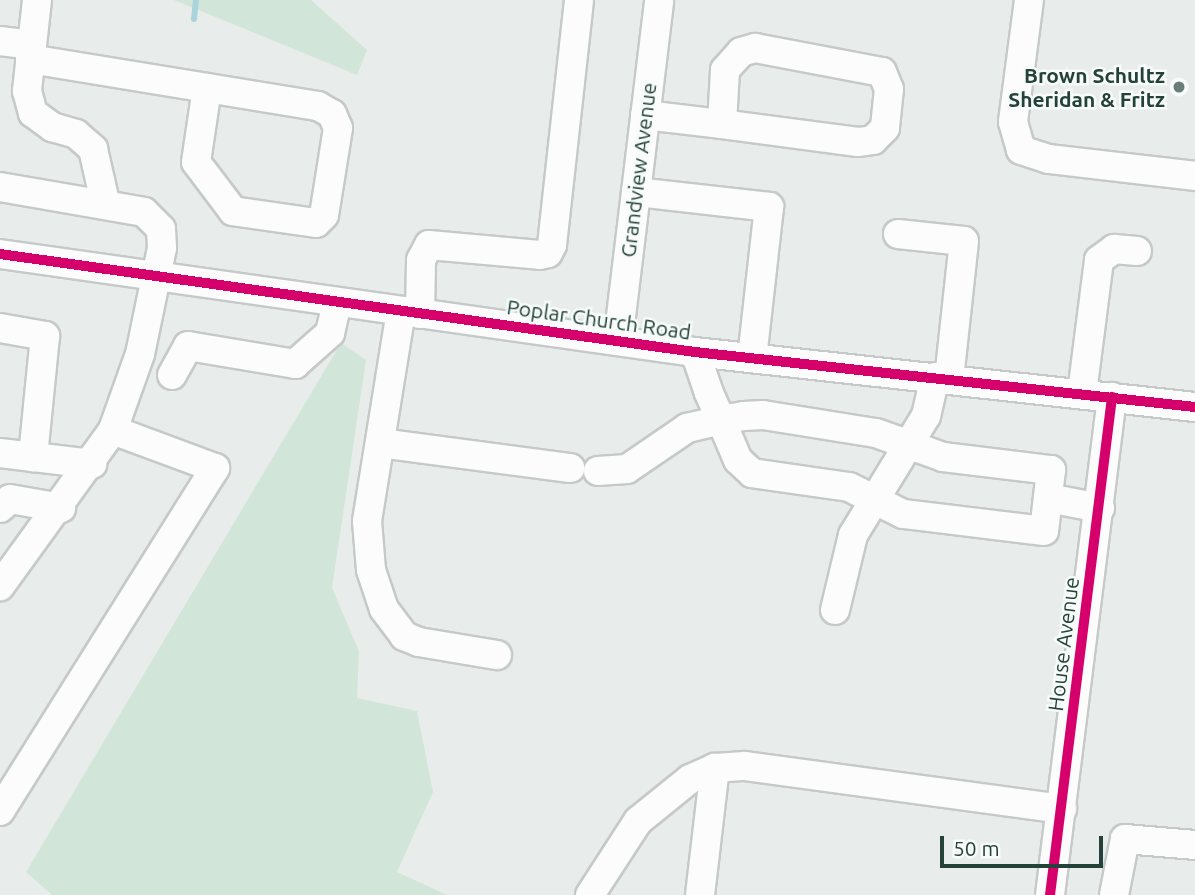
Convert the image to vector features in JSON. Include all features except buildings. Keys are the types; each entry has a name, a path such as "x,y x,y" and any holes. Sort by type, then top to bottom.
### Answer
{"street":[{"path":"37,0 27,91 33,113 52,127 76,134 93,149 105,202"},
{"path":"497,656 419,642 404,636 384,609 368,547 380,443 421,260 429,245 540,255 548,253 552,245 579,0"},
{"name":"Grandview Avenue","path":"618,341 659,0"},
{"path":"1028,0 1013,122 1021,150 1049,159 1195,176"},
{"path":"0,41 31,52 207,88 318,106 332,114 338,128 324,215 316,223 233,211 196,162 207,88"},
{"path":"645,116 858,142 873,140 886,128 887,78 876,69 748,50 731,60 725,69 722,124"},
{"path":"0,187 105,202 144,212 155,220 162,248 140,354 113,430 61,508 0,586"},
{"path":"636,192 769,207 752,358"},
{"path":"835,610 847,549 873,498 926,416 942,378 964,241 898,234"},
{"path":"1082,393 1099,260 1114,249 1137,251"},
{"name":"Poplar Church Road","path":"0,254 695,352 1195,407"},
{"path":"173,375 188,346 295,364 330,333 337,302"},
{"path":"0,328 45,336 33,457"},
{"path":"598,471 622,471 677,432 721,420 763,415 876,433 943,457 1051,470 1044,531 904,514 841,485 752,473 738,460 721,420 695,352"},
{"name":"House Avenue","path":"1050,895 1112,397"},
{"path":"0,811 215,468 113,430"},
{"path":"380,443 570,468"},
{"path":"0,453 92,464"},
{"path":"1048,498 1100,508"},
{"path":"0,508 10,499 61,508"},
{"path":"590,895 645,814 691,779 715,768 745,766 1062,809"},
{"path":"700,895 715,768"},
{"path":"1114,895 1125,839 1195,845"}],"green space":[{"path":"174,0 311,0 367,50 357,75"},
{"path":"341,343 366,360 332,588 359,651 357,698 417,711 433,792 397,872 447,895 52,895 26,872"}],"waterway":[{"path":"194,19 196,0"}],"cycle path":[{"path":"0,254 695,352 1195,407"},
{"path":"1050,895 1112,397"}],"place":[{"name":"Brown Schultz Sheridan & Fritz","path":"1179,87"}]}
